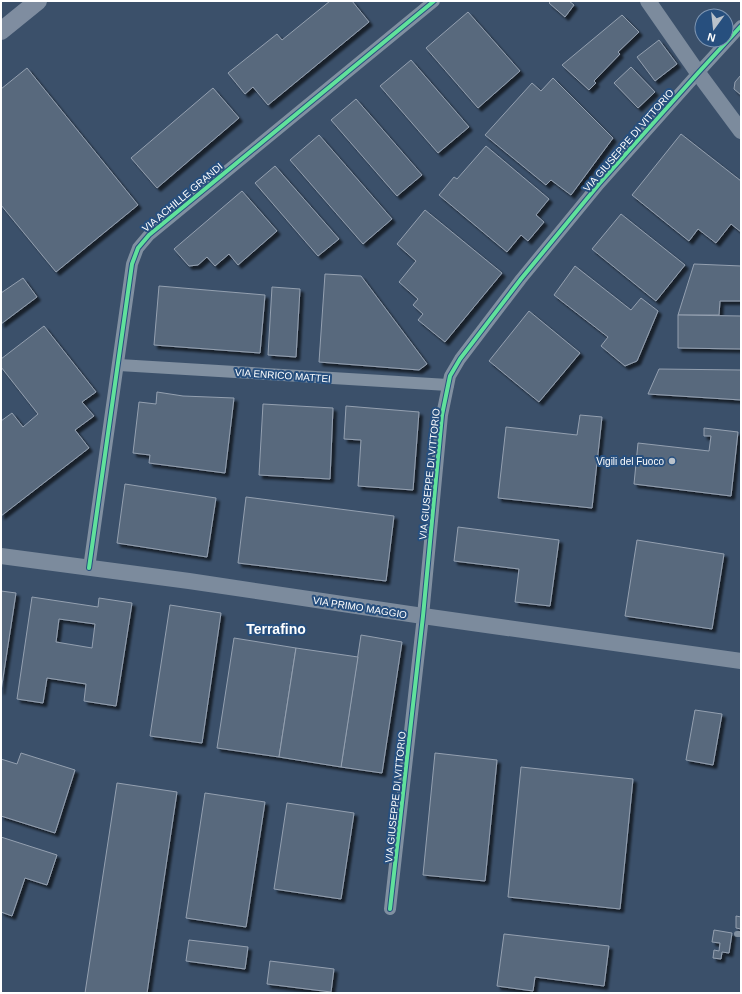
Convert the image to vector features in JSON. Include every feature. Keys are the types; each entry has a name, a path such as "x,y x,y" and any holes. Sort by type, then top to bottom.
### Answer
{"main road":[{"path":"1,31 38,1"},
{"path":"648,1 698,73 741,131"},
{"name":"VIA PRIMO MAGGIO","path":"1,556 188,581 741,661"},
{"name":"VIA PRIMO MAGGIO","path":"719,658 741,667"}],"street":[{"name":"VIA ACHILLE GRANDI","path":"88,568 119,365 132,264 138,248 148,235 434,1"},
{"name":"VIA GIUSEPPE DI VITTORIO","path":"390,909 423,616 442,415 448,385 454,368 521,279 599,184 741,26"},
{"name":"VIA ENRICO MATTEI","path":"119,365 448,385"}],"building":[{"path":"330,1 352,1 369,22 268,105 253,87 245,94 228,73 277,34 282,40"},
{"path":"551,1 569,1 574,5 565,17 549,3"},
{"path":"468,12 520,71 478,108 426,48"},
{"path":"622,15 639,32 618,52 620,54 594,81 596,83 589,90 562,65"},
{"path":"659,40 677,64 655,81 637,57"},
{"path":"411,60 469,127 438,153 380,86"},
{"path":"631,67 655,92 638,108 614,83"},
{"path":"27,68 138,205 56,272 1,205 1,89"},
{"path":"741,75 741,95 734,89 735,82"},
{"path":"553,78 613,138 571,195 551,180 546,185 485,135 532,83 541,91"},
{"path":"213,88 239,118 157,188 131,158"},
{"path":"356,99 422,175 397,196 331,120"},
{"path":"681,134 741,181 741,232 731,224 716,243 698,229 689,241 632,195"},
{"path":"319,135 392,219 363,244 290,160"},
{"path":"486,146 549,199 536,215 544,222 528,241 521,235 507,252 439,195 454,177 457,179"},
{"path":"275,166 339,239 318,256 255,183"},
{"path":"242,191 277,231 238,265 229,254 215,266 207,257 198,265 189,266 174,249"},
{"path":"425,210 502,273 445,342 418,320 423,314 413,305 418,299 399,282 416,261 397,244"},
{"path":"621,214 685,265 656,301 592,249"},
{"path":"694,264 741,266 741,301 720,301 719,315 678,315"},
{"path":"575,266 631,310 641,298 658,311 637,361 625,366 601,346 608,337 554,295"},
{"path":"325,274 361,276 427,364 419,370 319,362"},
{"path":"23,278 37,297 1,324 1,293"},
{"path":"159,286 265,295 260,353 154,345"},
{"path":"272,287 300,289 296,357 268,355"},
{"path":"529,311 580,353 539,402 489,361"},
{"path":"678,315 741,316 741,349 678,348"},
{"path":"44,326 96,392 82,402 94,416 75,430 89,448 1,516 1,421 12,413 23,427 38,414 1,367 1,359"},
{"path":"659,369 741,370 741,400 648,394"},
{"path":"157,392 183,396 234,398 225,473 149,463 150,455 133,453 139,402 156,404"},
{"path":"263,404 333,408 330,479 259,475"},
{"path":"346,406 419,412 413,490 358,486 361,440 344,439"},
{"path":"580,415 602,417 592,508 498,498 506,427 577,435"},
{"path":"704,428 738,432 731,496 634,484 638,443 709,451 711,436 704,436"},
{"path":"125,484 216,498 207,557 117,543"},
{"path":"246,497 394,516 386,581 238,563"},
{"path":"458,527 559,540 550,606 515,602 519,569 454,561"},
{"path":"637,540 724,554 712,629 625,616"},
{"path":"1,591 16,593 1,691"},
{"path":"32,597 98,607 99,598 132,603 116,706 84,701 86,684 47,678 43,703 17,699","holes":["59,619 95,624 92,648 56,642"]},
{"path":"170,605 221,613 202,743 150,736"},
{"path":"361,635 402,642 382,773 341,767"},
{"path":"234,638 296,648 279,757 217,748"},
{"path":"296,648 358,657 341,767 279,757"},
{"path":"695,710 722,714 713,765 686,760"},
{"path":"21,753 75,770 55,833 1,816 1,759 17,764"},
{"path":"435,753 497,760 485,881 423,875"},
{"path":"521,767 633,779 620,909 508,897"},
{"path":"117,783 177,792 147,993 85,993"},
{"path":"205,793 265,802 246,927 186,918"},
{"path":"287,803 354,813 341,899 274,889"},
{"path":"1,837 57,855 47,885 25,878 12,916 1,912"},
{"path":"736,916 741,917 741,929 736,928"},
{"path":"714,930 732,933 729,953 722,952 721,959 713,958 714,950 719,951 720,943 712,942"},
{"path":"504,934 609,946 604,986 535,977 533,991 497,986"},
{"path":"189,940 248,947 245,969 186,961"},
{"path":"270,961 334,969 331,992 267,984"}],"cycle path":[{"path":"89,568 132,264 138,248 149,235 434,1"},
{"path":"390,909 423,616 442,415 450,376 460,359 521,279 599,184 741,26"}],"place":[{"name":"Vigili del Fuoco","path":"672,461"}],"district":[{"name":"Terrafino","path":"276,629"}]}
